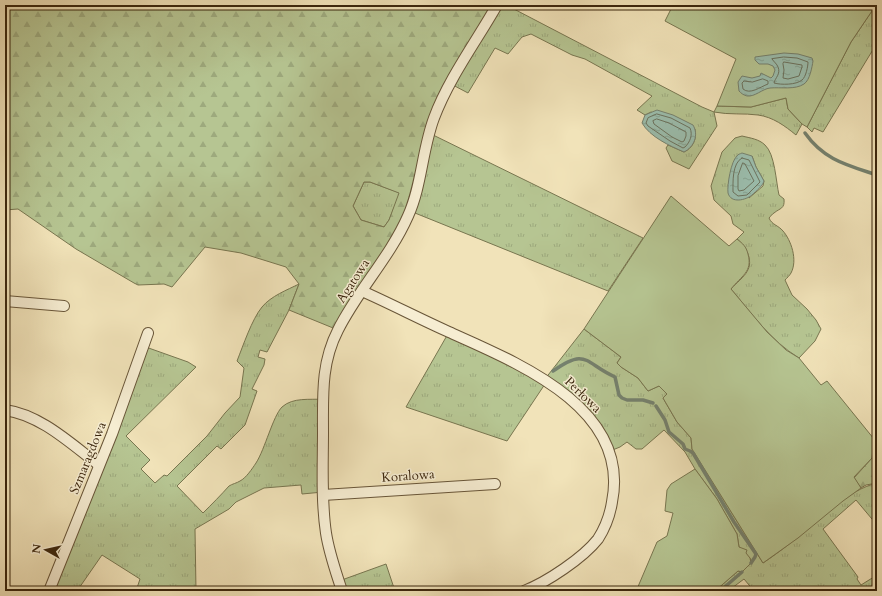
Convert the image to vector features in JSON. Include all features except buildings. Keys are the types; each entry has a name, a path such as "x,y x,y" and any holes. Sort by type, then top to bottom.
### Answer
{"street":[{"name":"Agatowa","path":"342,591 328,545 324,516 323,385 325,367 330,346 338,330 405,222 417,191 429,133 438,108 497,5"},
{"name":"Perłowa","path":"362,291 473,342 536,374 552,384 574,403 604,438 613,459 615,486 609,517 599,537 590,548 573,561 547,579 524,591"},
{"path":"5,301 64,306"},
{"name":"Szmaragdowa","path":"49,591 112,434 148,333"},
{"path":"5,410 22,413 41,422 99,465"},
{"name":"Koralowa","path":"323,495 495,484"}],"green space":[{"path":"5,5 497,5 444,96 413,203 338,330 289,310 299,284 286,267 241,253 205,247 172,287 164,284 138,285 76,249 18,209 5,210","holes":["364,182 370,182 399,193 389,220 384,227 361,220 353,206"]},
{"path":"497,5 507,5 714,112 717,126 689,169 672,161 666,148 668,145 684,152 694,143 695,129 651,112 645,115 637,110 652,96 585,59 572,55 531,34 522,37 508,54 495,48 468,93 451,84"},
{"path":"673,5 876,5 851,42 807,127 802,124 788,109 786,98 751,107 717,106 736,59 665,21"},
{"path":"876,5 877,43 823,132 814,128 812,132 807,127 851,42"},
{"path":"786,98 788,109 802,124 796,135 778,122 763,116 714,112 717,106 751,107"},
{"path":"429,133 643,238 608,291 410,211"},
{"path":"742,136 748,137 763,143 768,149 773,161 779,195 784,199 784,205 769,218 786,235 793,250 794,256 791,274 785,280 792,295 807,309 821,329 815,341 799,358 780,344 771,335 731,289 746,273 749,265 748,254 745,247 737,239 744,232 733,224 731,216 714,200 711,186 722,152 735,138","holes":["752,156 764,181 763,186 749,198"]},
{"path":"364,182 370,182 400,193 389,220 384,227 361,220 353,206"},
{"path":"671,196 729,246 737,239 744,245 748,254 749,265 745,273 731,289 767,332 786,350 799,358 821,385 827,381 874,439 872,458 854,477 861,488 798,538 763,563 692,449 691,438 677,422 663,398 667,394 659,386 648,391 638,378 617,363 621,357 584,329"},
{"path":"299,284 289,310 267,352 260,350 258,357 265,359 264,365 252,389 257,391 245,425 221,449 217,446 177,486 203,513 229,486 242,480 251,471 259,457 275,418 282,407 296,400 323,399 323,492 302,494 301,485 264,488 236,502 229,509 195,529 196,591 136,591 140,579 102,555 77,591 49,591 143,346 188,362 196,367 126,436 150,460 141,469 155,483 164,475 167,476 207,436 240,397 244,368 237,361 258,312 270,300"},
{"path":"584,329 621,357 617,363 638,378 648,391 659,386 667,394 663,398 677,422 691,438 692,449 763,563 790,544 825,513 845,498 877,483 877,525 856,500 823,529 858,577 857,579 861,585 877,575 877,583 865,591 754,591 744,579 728,591 715,591 738,571 742,572 751,563 750,558 739,547 737,534 717,499 695,469 685,452 664,430 642,449 636,449 627,442 610,451 604,438 547,381 507,441 406,407 449,332 545,379"},
{"path":"877,438 877,483 866,485 861,488 854,478 872,458 874,439"},
{"path":"695,469 717,499 737,534 739,547 747,550 746,553 750,558 751,563 742,572 738,571 715,591 642,591 637,589 657,542 667,536 673,513 665,511 667,490 671,484"},
{"path":"386,564 395,591 342,591 339,581"}],"water":[{"path":"784,53 798,54 812,58 813,61 808,80 804,84 792,88 770,88 750,96 744,95 739,91 738,82 742,76 752,78 760,76 761,73 771,78 773,76 775,70 773,66 768,64 759,64 755,60 755,57"},
{"path":"657,110 673,115 693,125 696,133 693,144 688,150 684,152 655,137 642,123 645,115"},
{"path":"742,153 752,156 764,181 761,187 749,197 735,200 732,199 728,193 729,179 731,168 735,159"}],"waterway":[{"path":"805,133 812,142 828,156 877,175"},
{"path":"553,371 573,360 585,360 615,377 619,395 622,398 627,400 643,400 653,403"},
{"path":"656,406 665,420 669,432 683,444 685,449 693,453 734,522 756,554 751,563"},
{"path":"720,591 742,572"}]}
